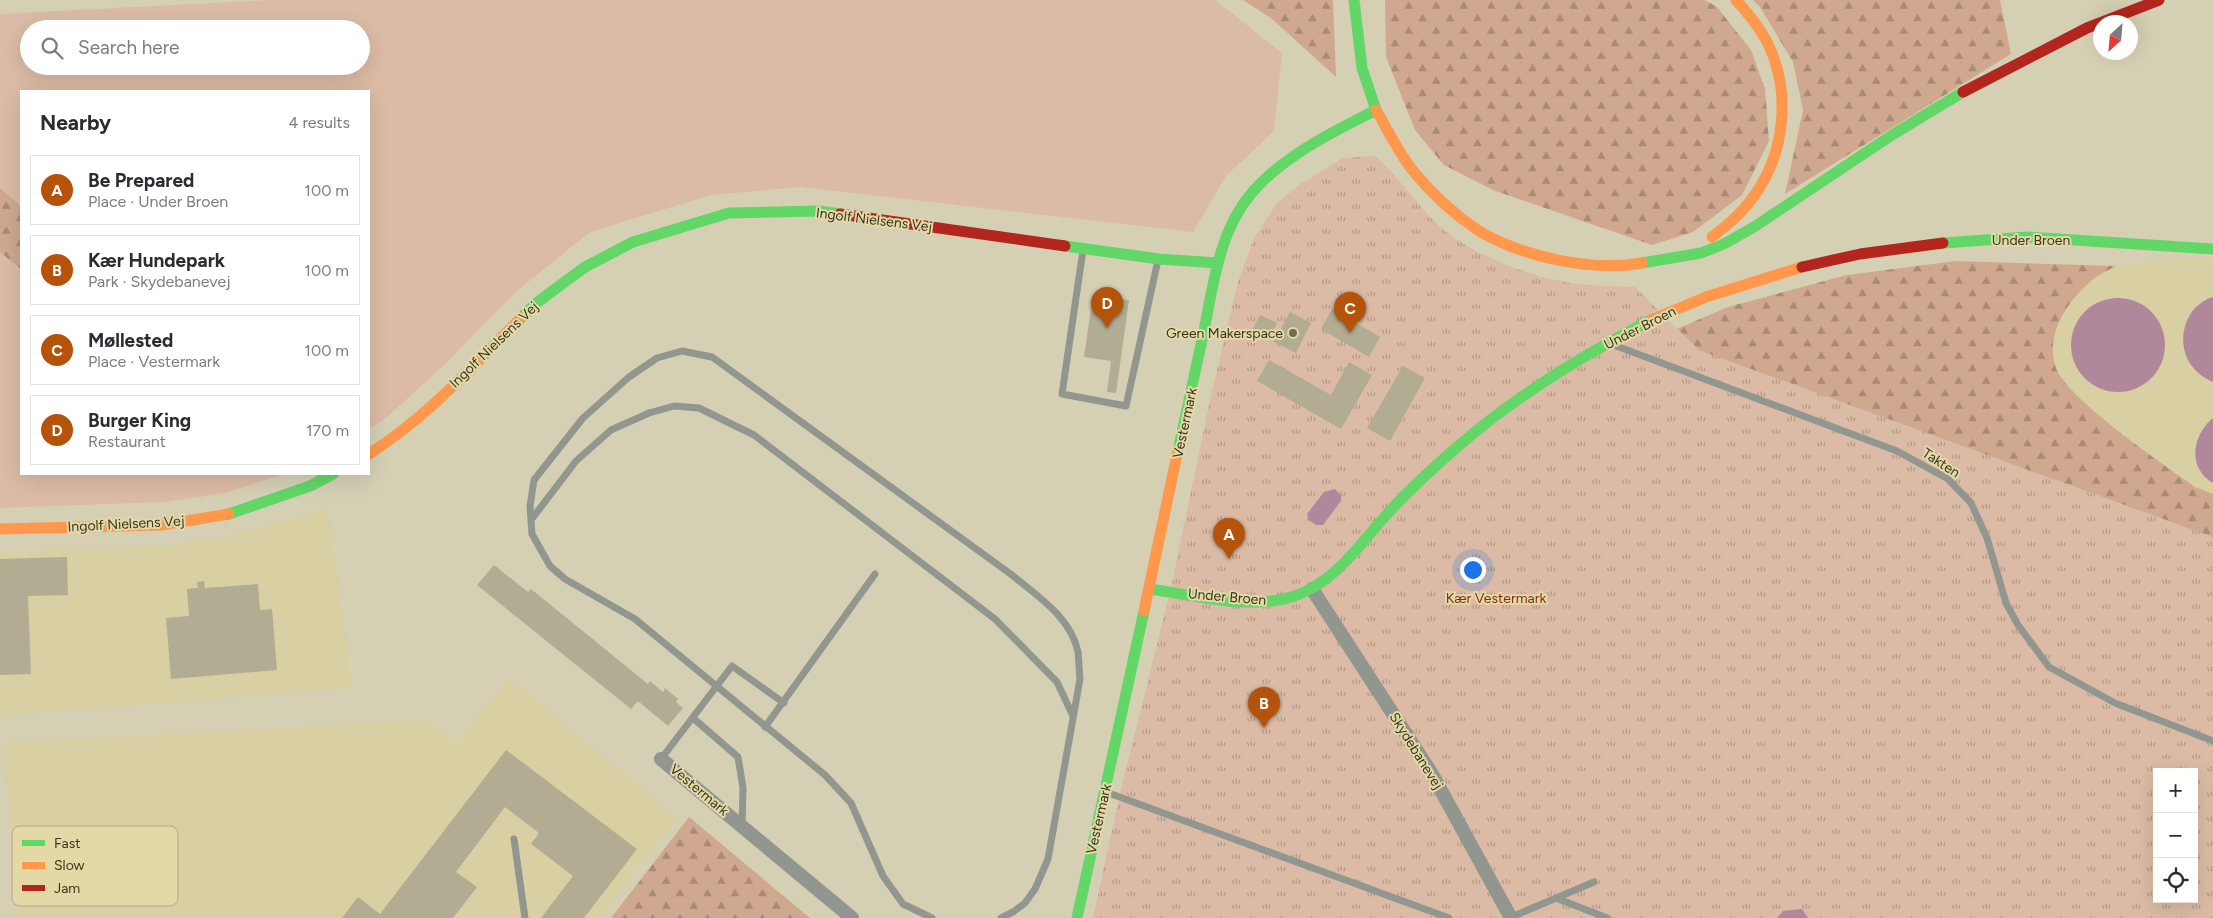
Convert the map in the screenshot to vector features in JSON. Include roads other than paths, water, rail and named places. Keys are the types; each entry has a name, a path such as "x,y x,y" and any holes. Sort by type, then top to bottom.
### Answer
{"main road":[{"path":"1354,0 1362,68 1376,110 1413,171 1444,204 1480,231 1520,249 1558,260 1595,265 1631,265 1701,253 1724,244 1754,227 1892,135 1980,82 2087,28 2159,0"},
{"path":"1666,259 1701,244 1729,226 1752,202 1769,174 1780,143 1783,110 1780,78 1769,46 1752,18 1736,0"},
{"name":"Vestermark","path":"1077,918 1106,792 1218,263 1231,224 1248,196 1282,164 1327,136 1376,110"},
{"name":"Ingolf Nielsens Vej","path":"370,453 396,437 465,374 535,304 585,267 634,242 729,213 819,212 1159,258 1218,263"},
{"name":"Under Broen","path":"1149,589 1248,602 1276,601 1312,589 1340,567 1391,510 1444,459 1520,396 1608,343 1690,303 1743,284 1831,260 1913,245 2020,237 2171,244 2213,250"},
{"name":"Ingolf Nielsens Vej","path":"0,529 162,525 220,516 310,486 331,475"}],"street":[{"name":"Skydebanevej","path":"1312,589 1432,774 1510,918"},
{"name":"Vestermark","path":"661,759 852,918"}],"lane":[{"path":"1084,247 1062,394 1126,406 1159,258"},
{"name":"Takten","path":"1608,343 1897,451 1948,479 1971,504 1986,538 2006,603 2018,625 2049,667 2115,703 2213,742"},
{"path":"932,918 903,904 883,876 851,803 825,775 635,619 564,579 550,566 532,534 530,506 534,480 583,418 628,377 657,358 682,351 712,356 1012,575 1050,606 1070,629 1078,651 1080,680 1048,859 1036,889 1026,903 1001,918"},
{"path":"531,520 576,461 611,430 649,413 674,406 699,408 754,435 995,619 1057,682 1073,716"},
{"path":"765,727 784,704 875,574"},
{"path":"661,759 732,666 784,704"},
{"path":"693,718 738,757 743,788 742,827"},
{"path":"1106,792 1449,918"},
{"path":"514,839 524,918"},
{"path":"1507,918 1594,882"},
{"path":"1556,898 1606,918"}],"place":[{"name":"Burger King","path":"1107,328"},
{"name":"Green Makerspace","path":"1293,333"},
{"name":"Møllested","path":"1350,333"},
{"name":"Be Prepared","path":"1229,559"},
{"name":"Kær Hundepark","path":"1264,728"}],"park label":[{"name":"Kær Vestermark","path":"1496,598"}]}
